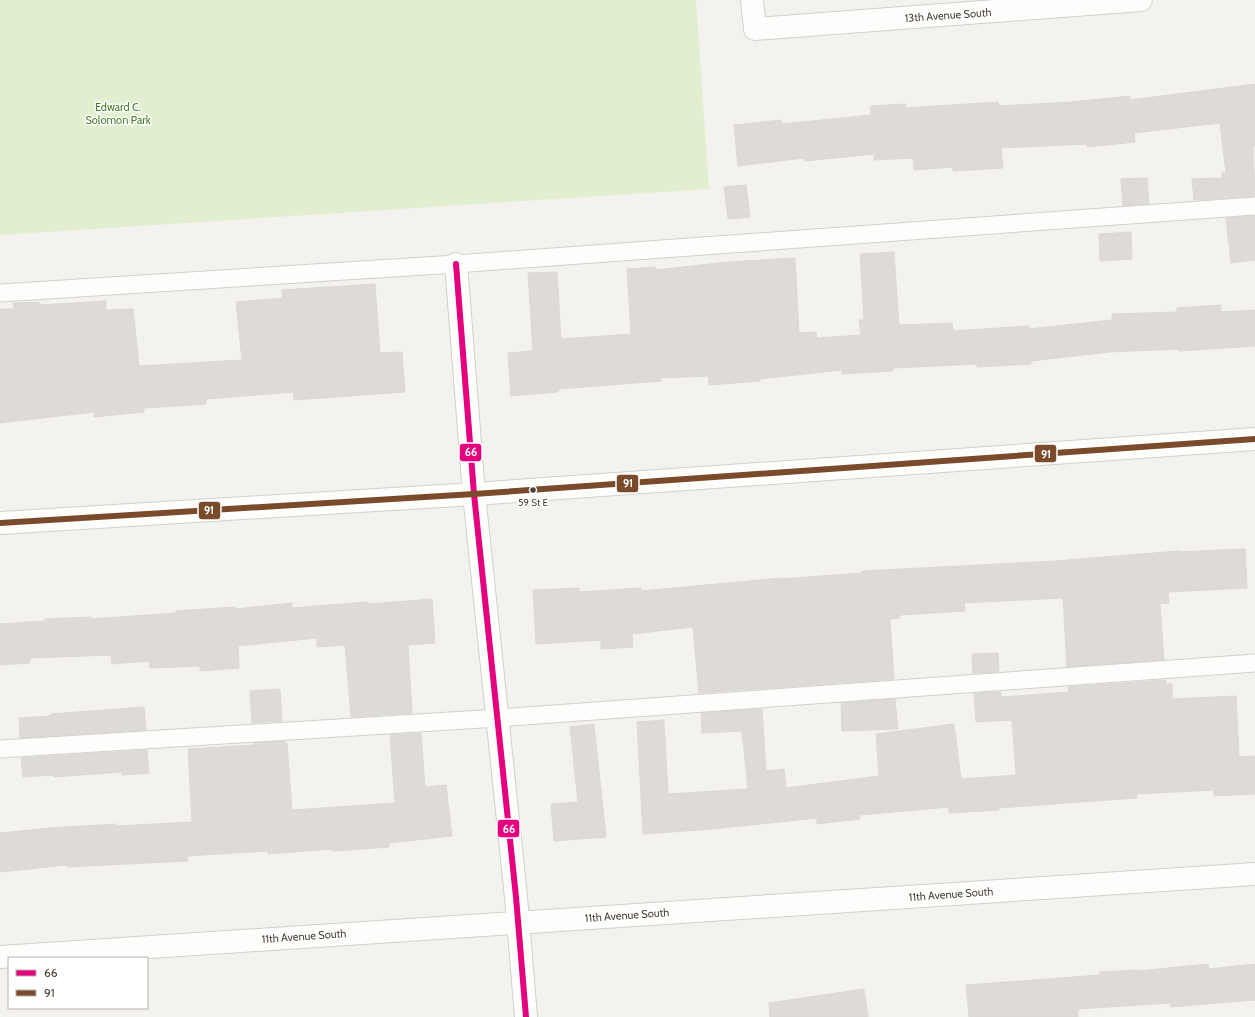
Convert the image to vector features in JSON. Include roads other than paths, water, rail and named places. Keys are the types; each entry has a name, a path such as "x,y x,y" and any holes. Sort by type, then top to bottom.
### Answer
{"street":[{"name":"13th Avenue South","path":"752,0 755,29 1141,0"},
{"path":"456,264 474,494 498,718 526,1017"},
{"path":"0,523 474,494 1255,439"},
{"name":"11th Avenue South","path":"0,957 1255,874"}],"lane":[{"path":"0,293 456,264 1255,206"},
{"path":"0,749 498,718 1255,663"}],"place":[{"name":"59 St E","path":"533,490"}],"park label":[{"name":"Edward C. Solomon Park","path":"118,113"}]}
